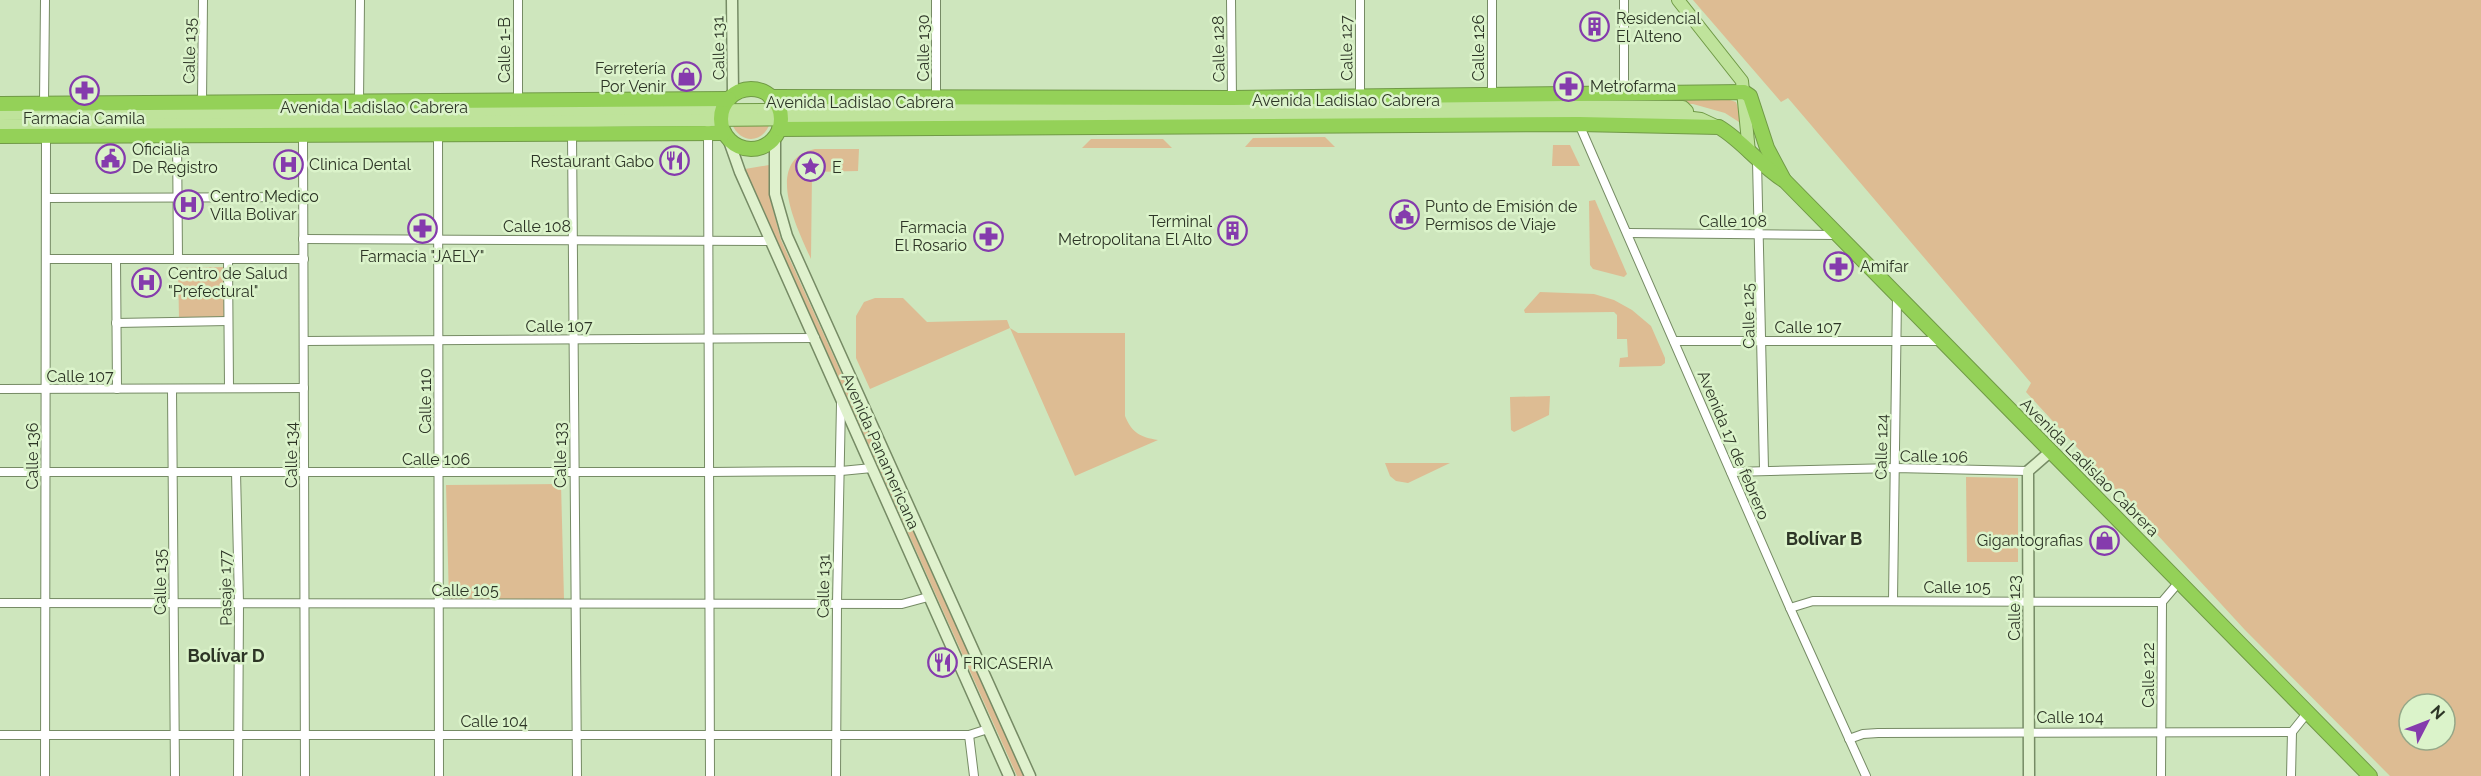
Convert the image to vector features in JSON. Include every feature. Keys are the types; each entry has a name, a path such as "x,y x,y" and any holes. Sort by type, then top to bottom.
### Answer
{"highway":[{"name":"Avenida Ladislao Cabrera","path":"0,136 572,133 719,116 748,90 770,97 1232,98 1744,92 1750,96 1767,148 1785,181"},
{"path":"1507,96 1529,106 1554,95"},
{"path":"719,116 737,146 749,149 767,144 778,123 770,97"},
{"name":"Avenida Ladislao Cabrera","path":"0,104 518,100 719,116"},
{"name":"Avenida Ladislao Cabrera","path":"778,123 1579,124 1719,127 1785,181 2370,776"}],"main road":[{"name":"Calle 131","path":"719,116 732,0"},
{"path":"1678,0 1742,81 1743,110 1753,157"},
{"name":"Avenida Ladislao Cabrera","path":"778,123 1529,106 1684,112 1719,127"},
{"name":"Avenida Ladislao Cabrera","path":"0,114 719,116 778,123 1684,112"},
{"name":"Avenida Ladislao Cabrera","path":"0,126 719,116"},
{"name":"Avenida Panamericana","path":"719,116 770,241 1009,776"},
{"name":"Avenida Panamericana","path":"778,123 775,194 780,218 1030,776"},
{"path":"825,362 840,355"},
{"path":"2028,471 2051,451"},
{"name":"Calle 123","path":"2028,471 2029,776"}],"street":[{"path":"44,104 45,0"},
{"name":"Calle 135","path":"202,102 203,0"},
{"path":"359,101 360,0"},
{"name":"Calle 1-B","path":"518,0 518,100"},
{"name":"Calle 130","path":"936,0 936,97"},
{"name":"Calle 128","path":"1231,0 1232,98"},
{"name":"Calle 127","path":"1359,0 1360,96"},
{"name":"Calle 126","path":"1492,0 1492,96"},
{"path":"1624,0 1624,94"},
{"path":"710,776 708,241 719,116"},
{"name":"Avenida 17 de febrero","path":"1579,124 1790,608 1866,776"},
{"name":"Calle 133","path":"572,133 577,776"},
{"name":"Calle 134","path":"303,134 305,776"},
{"name":"Calle 110","path":"438,134 439,776"},
{"name":"Calle 136","path":"45,776 46,135"},
{"path":"177,135 178,259"},
{"name":"Calle 125","path":"1753,157 1760,234 1764,470"},
{"path":"46,198 303,196"},
{"name":"Calle 108","path":"1628,233 1838,235"},
{"name":"Calle 108","path":"303,239 770,241"},
{"path":"116,259 117,389"},
{"path":"228,259 229,388"},
{"path":"46,260 303,259"},
{"name":"Calle 124","path":"1893,601 1897,294"},
{"path":"116,323 228,321"},
{"name":"Calle 107","path":"304,341 814,338"},
{"name":"Calle 107","path":"1674,341 1942,341"},
{"name":"Calle 107","path":"0,389 304,388"},
{"name":"Calle 135","path":"172,389 175,776"},
{"name":"Calle 131","path":"836,776 841,397"},
{"name":"Calle 106","path":"0,472 709,472 841,471 872,468"},
{"name":"Calle 106","path":"1731,472 1895,468 2028,471"},
{"name":"Pasaje 177","path":"236,472 239,603 238,776"},
{"path":"2162,602 2179,582"},
{"name":"Calle 105","path":"0,603 902,604 928,597"},
{"name":"Calle 105","path":"1790,608 1813,601 2162,602"},
{"name":"Calle 122","path":"2161,776 2162,602"},
{"path":"2291,776 2292,732 2308,712"},
{"name":"Calle 104","path":"0,735 836,733 969,735 988,729"},
{"name":"Calle 104","path":"1849,739 1878,732 2161,730 2292,732"},
{"path":"969,735 974,776"}],"shaded area":[{"path":"1693,0 2481,0 2481,776 2390,776 2245,630 2026,392 2031,383 1788,98 1781,102"},
{"path":"1727,99 1736,102 1740,114 1739,122 1725,113 1693,104 1547,101"},
{"path":"770,123 762,135 751,139 740,135 732,124"},
{"path":"1325,137 1335,147 1245,147 1253,138"},
{"path":"1091,139 1163,139 1172,148 1082,148"},
{"path":"1553,145 1570,145 1580,166 1552,166"},
{"path":"815,149 859,149 858,171 812,172 811,259 793,214 788,197 787,181 790,167 799,156"},
{"path":"769,165 771,202 781,240 1024,776 1017,776 745,169"},
{"path":"1595,200 1627,274 1624,277 1593,269 1590,265 1589,201"},
{"path":"224,267 225,317 179,318 178,268"},
{"path":"1540,292 1594,294 1614,300 1632,310 1651,326 1665,363 1661,366 1619,367 1620,358 1628,357 1627,339 1617,339 1617,315 1614,312 1525,313 1524,310"},
{"path":"875,298 903,298 927,322 1007,320 1010,328 870,389 856,358 856,316 864,302"},
{"path":"1010,328 1018,333 1125,333 1125,416 1137,433 1158,440 1075,476"},
{"path":"1550,396 1549,415 1514,432 1511,430 1510,397"},
{"path":"1385,463 1450,463 1408,483 1396,481 1390,476"},
{"path":"1966,477 2018,478 2018,562 1967,562"},
{"path":"561,484 564,599 449,601 446,485"}],"place":[{"name":"Residencial El Alteno","path":"1595,27"},
{"name":"Ferretería Por Venir","path":"687,77"},
{"name":"Metrofarma","path":"1569,86"},
{"name":"Farmacia Camila","path":"84,90"},
{"name":"Oficialia De Registro","path":"111,158"},
{"name":"Restaurant Gabo","path":"675,161"},
{"name":"Clinica Dental","path":"288,164"},
{"name":"E","path":"811,167"},
{"name":"Centro Medico Villa Bolivar","path":"189,205"},
{"name":"Punto de Emisión de Permisos de Viaje","path":"1404,215"},
{"name":"Farmacia \"JAELY\"","path":"422,228"},
{"name":"Terminal Metropolitana El Alto","path":"1233,230"},
{"name":"Farmacia El Rosario","path":"988,236"},
{"name":"Amifar","path":"1839,266"},
{"name":"Centro de Salud \"Prefectural\"","path":"147,282"},
{"name":"Gigantografias","path":"2104,540"},
{"name":"FRICASERIA","path":"942,663"}],"district":[{"name":"Bolívar B","path":"1824,539"},
{"name":"Bolívar D","path":"226,656"}]}
